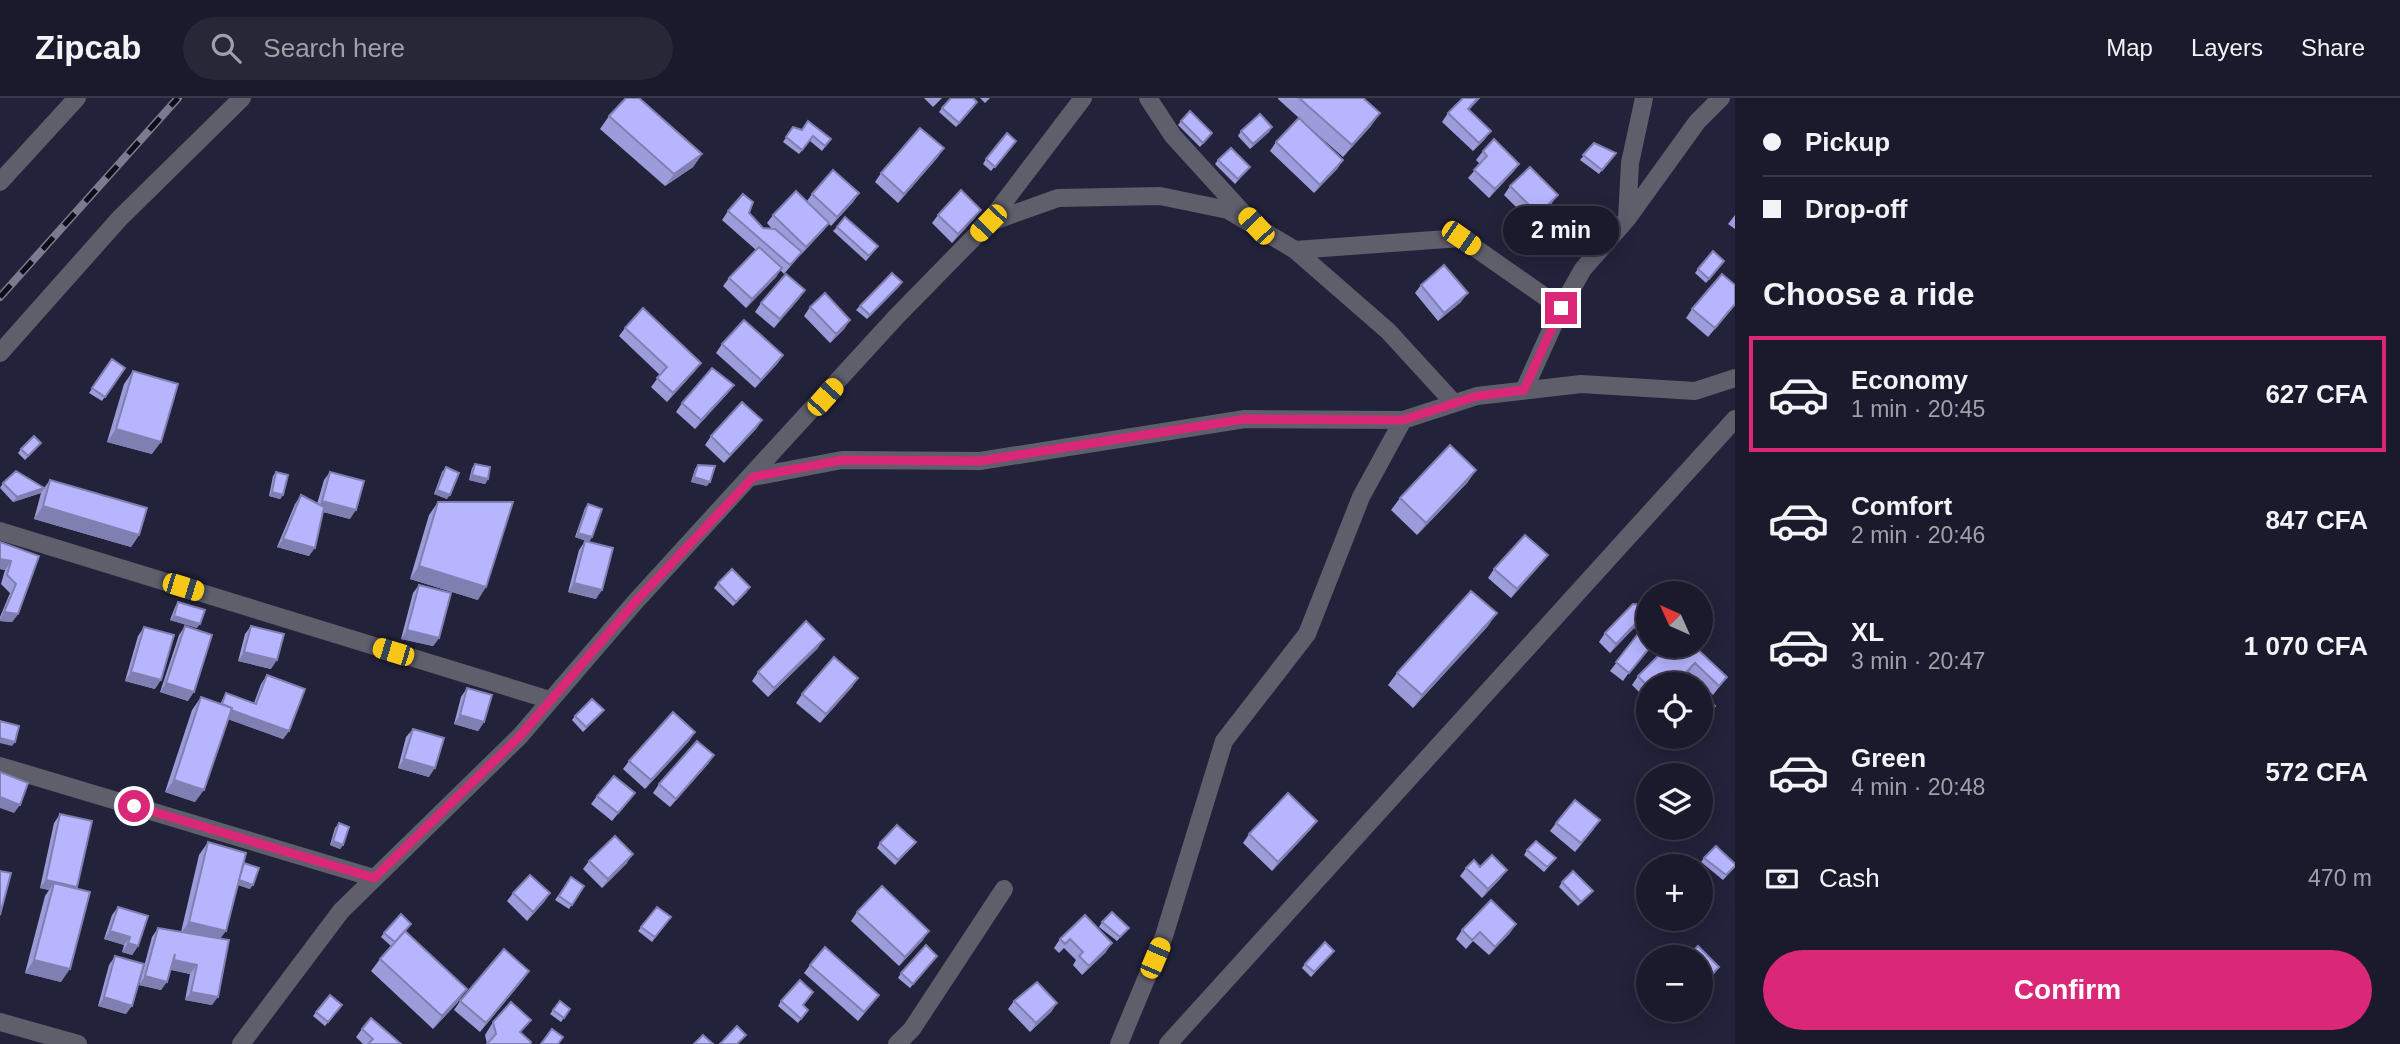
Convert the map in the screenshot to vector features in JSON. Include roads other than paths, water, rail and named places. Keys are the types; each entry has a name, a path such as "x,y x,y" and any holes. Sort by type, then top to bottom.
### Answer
{"street":[{"path":"0,182 77,98"},
{"path":"0,353 120,218 242,98"},
{"path":"241,1044 341,911 520,736 636,601 753,477 896,317 988,223 1083,98"},
{"path":"1149,98 1173,136 1256,226"},
{"path":"1627,219 1630,163 1644,98"},
{"path":"1524,390 1561,308 1583,269 1627,219 1697,121 1721,98"},
{"path":"988,223 1058,198 1160,196 1228,210 1304,249 1388,331 1454,403"},
{"path":"1304,249 1461,238 1561,308"},
{"path":"753,477 842,460 980,461 1245,419 1403,420 1477,396 1581,384 1695,391 1735,378"},
{"path":"1168,1044 1735,419"},
{"path":"1119,1044 1164,936 1224,741 1307,634 1361,497 1403,420"},
{"path":"0,531 550,700"},
{"path":"0,766 374,878"},
{"path":"897,1044 912,1029 1004,889"},
{"path":"0,1022 78,1044"}],"railway":[{"path":"0,297 178,98"}]}
